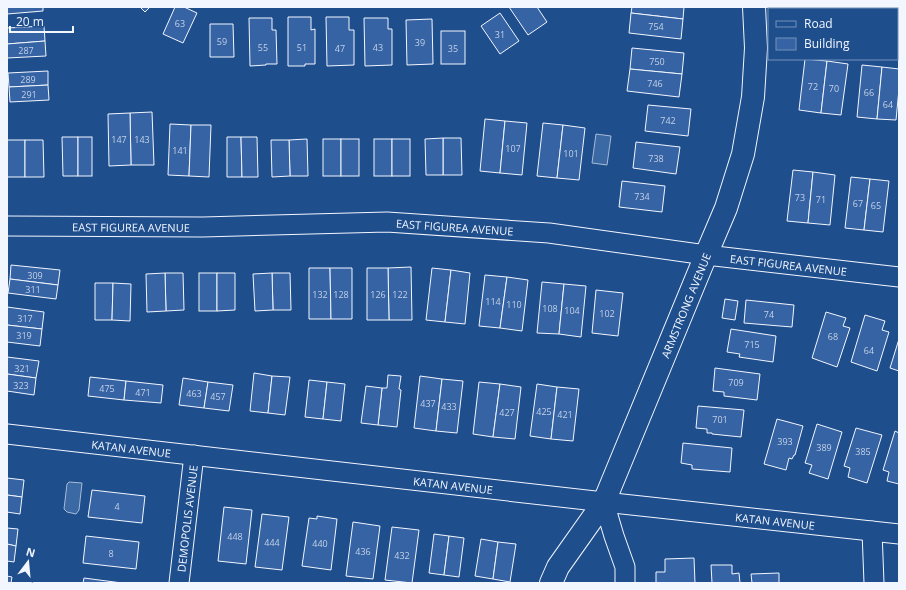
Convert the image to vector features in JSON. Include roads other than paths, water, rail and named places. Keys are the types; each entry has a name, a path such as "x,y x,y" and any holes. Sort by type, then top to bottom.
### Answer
{"street":[{"name":"ARMSTRONG AVENUE","path":"551,583 558,567 604,502 726,208 743,154 753,97 759,9"},
{"name":"EAST FIGUREA AVENUE","path":"7,226 203,227 387,222 549,233 706,255 899,277"},
{"name":"KATAN AVENUE","path":"7,434 899,534"},
{"name":"DEMOPOLIS AVENUE","path":"179,583 194,455"},
{"path":"604,502 625,567 626,583"},
{"path":"872,531 874,583"}],"water":[{"path":"596,134 611,136 607,165 592,163"},
{"path":"69,482 82,483 79,510 76,514 67,512 64,509 67,484"}]}
